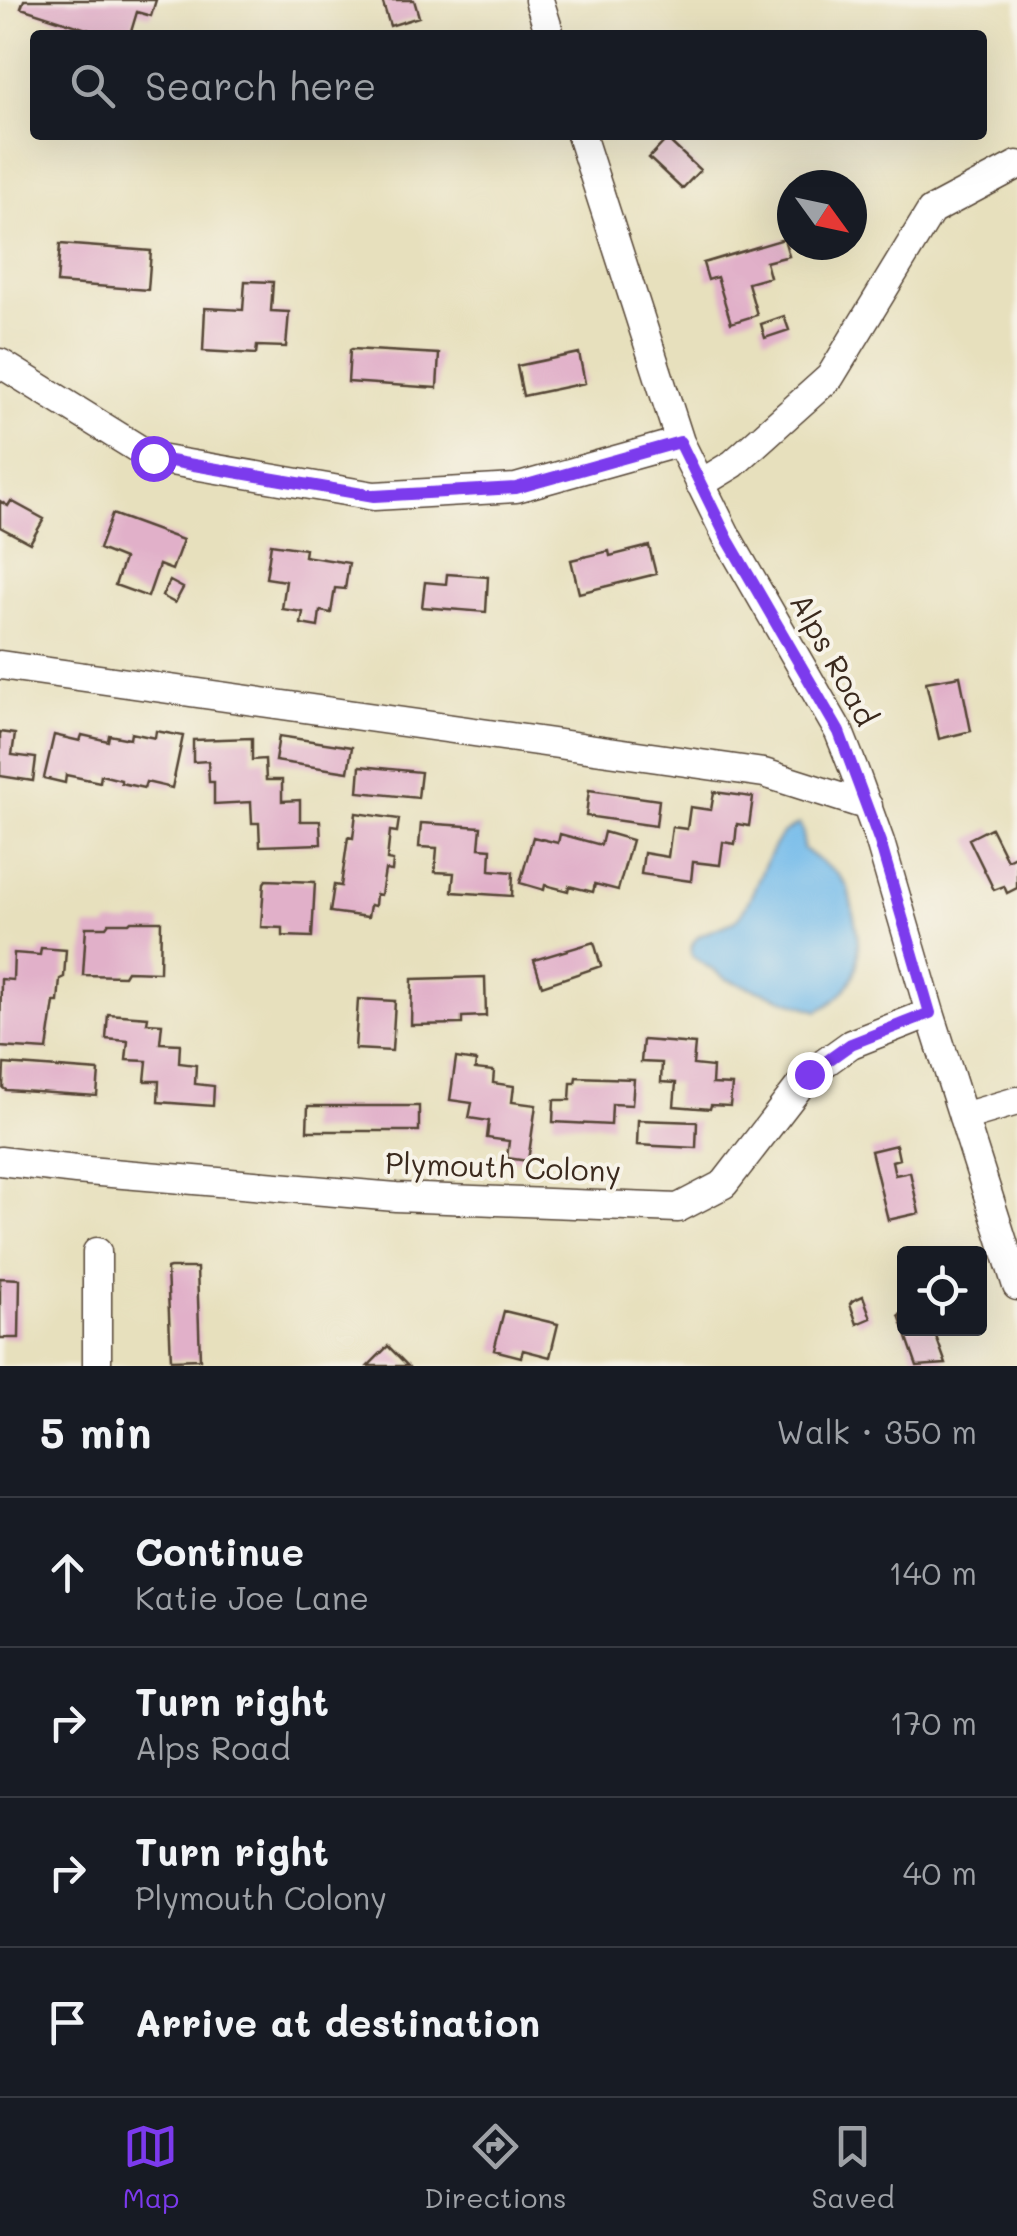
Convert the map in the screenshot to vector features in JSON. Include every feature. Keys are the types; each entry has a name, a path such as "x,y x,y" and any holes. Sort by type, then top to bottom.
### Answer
{"street":[{"path":"539,0 548,30"},
{"name":"Alps Road","path":"583,140 680,442 728,540 839,732 868,806 1017,1286"},
{"path":"700,484 733,464 830,377 932,211 1017,165"},
{"path":"0,363 153,458 374,496 516,488 680,442"},
{"path":"0,666 764,773 868,806"},
{"name":"Plymouth Colony","path":"0,1161 396,1197 678,1208 724,1184 809,1074 851,1044 930,1013"},
{"path":"964,1116 1017,1101"},
{"path":"96,1366 97,1252"}],"water":[{"path":"799,824 803,848 848,888 858,942 855,973 847,987 818,1011 726,979 692,956 695,940 740,915 774,846 784,833"}],"building":[{"path":"24,0 156,0 151,16 137,12 132,30 89,30 21,8"},
{"path":"382,0 414,0 419,17 390,26"},
{"path":"668,140 700,170 682,189 649,158"},
{"path":"777,241 777,259 766,262 770,277 748,283 757,315 731,323 717,277 708,280 703,263"},
{"path":"60,244 151,251 148,290 57,283"},
{"path":"245,281 273,282 271,311 289,312 286,347 257,346 256,354 203,351 205,308 243,310"},
{"path":"784,316 789,330 765,338 761,324"},
{"path":"352,349 439,354 437,388 348,382"},
{"path":"579,353 585,383 523,396 517,366"},
{"path":"0,501 8,506 11,501 44,519 30,543 0,527"},
{"path":"112,514 183,540 172,570 159,565 148,597 115,585 124,559 99,549"},
{"path":"271,544 305,549 304,556 349,563 345,589 335,588 331,613 320,611 318,627 301,624 303,612 282,609 286,581 266,578"},
{"path":"649,546 656,574 579,593 571,560"},
{"path":"447,574 488,577 486,612 422,607 425,582 446,584"},
{"path":"170,581 183,588 175,603 162,596"},
{"path":"960,676 971,731 939,739 926,682"},
{"path":"156,731 183,736 172,788 146,782 144,788 101,775 100,782 66,775 65,783 44,778 54,735 80,741 82,735 108,741 109,735 130,739 131,733 155,738"},
{"path":"0,732 15,734 12,755 36,758 33,781 0,776"},
{"path":"279,736 352,747 348,772 275,761"},
{"path":"252,738 252,760 265,759 266,780 282,780 282,801 300,800 300,821 320,821 321,844 260,846 259,823 252,823 251,802 214,804 214,782 209,782 208,761 193,762 193,740"},
{"path":"360,766 421,772 418,798 358,792"},
{"path":"589,790 659,800 656,826 586,816"},
{"path":"714,792 753,797 749,826 737,824 735,844 723,842 720,865 693,862 691,881 641,874 644,853 668,857 672,827 687,829 690,807 711,810"},
{"path":"356,813 399,819 397,832 390,831 387,860 393,861 392,871 385,870 381,895 376,894 368,917 330,912 334,885 341,886 348,837 353,838"},
{"path":"421,823 481,827 479,848 491,849 490,870 513,872 512,896 452,892 454,873 435,872 437,848 419,847"},
{"path":"991,828 1007,860 1017,855 1017,888 1007,893 1004,886 994,890 969,839"},
{"path":"604,832 632,840 618,890 595,884 593,892 545,885 544,890 520,883 533,837 558,843 560,834 601,845"},
{"path":"266,880 315,882 312,937 283,936 283,928 261,927"},
{"path":"161,921 160,972 83,975 86,927"},
{"path":"594,942 601,966 542,986 534,960"},
{"path":"41,948 66,950 64,977 60,979 58,1002 54,1002 47,1050 0,1047 1,979 13,980 14,953 40,955"},
{"path":"485,977 486,1016 462,1017 462,1024 411,1025 412,979"},
{"path":"358,999 395,1001 392,1051 355,1049"},
{"path":"108,1014 148,1017 147,1023 162,1024 160,1043 180,1044 179,1063 196,1065 195,1084 214,1086 213,1106 158,1102 159,1081 145,1081 147,1061 126,1060 128,1041 106,1039"},
{"path":"643,1040 695,1044 693,1065 713,1067 712,1084 732,1085 730,1106 674,1106 676,1083 661,1082 662,1063 641,1062"},
{"path":"456,1058 476,1061 475,1069 494,1071 493,1083 514,1086 512,1102 536,1105 528,1161 507,1158 509,1141 487,1138 489,1121 469,1118 472,1103 450,1100"},
{"path":"4,1064 99,1071 97,1096 6,1090"},
{"path":"576,1077 634,1079 632,1105 612,1104 611,1125 553,1122 554,1100 570,1100 571,1083 575,1083"},
{"path":"308,1106 419,1106 419,1131 307,1131"},
{"path":"638,1120 697,1122 696,1148 637,1145"},
{"path":"896,1145 899,1159 892,1161 895,1175 910,1172 919,1213 888,1220 871,1151"},
{"path":"197,1268 200,1359 171,1360 167,1269"},
{"path":"0,1278 20,1279 19,1338 0,1338"},
{"path":"863,1296 871,1318 857,1324 850,1304"},
{"path":"504,1311 558,1324 550,1357 523,1350 521,1357 494,1350"},
{"path":"906,1336 936,1336 946,1364 917,1366"},
{"path":"388,1346 408,1366 368,1366"}],"route":[{"path":"153,458 374,496 516,488 680,442 728,540 839,732 880,842 930,1013 851,1044 809,1074"}]}
